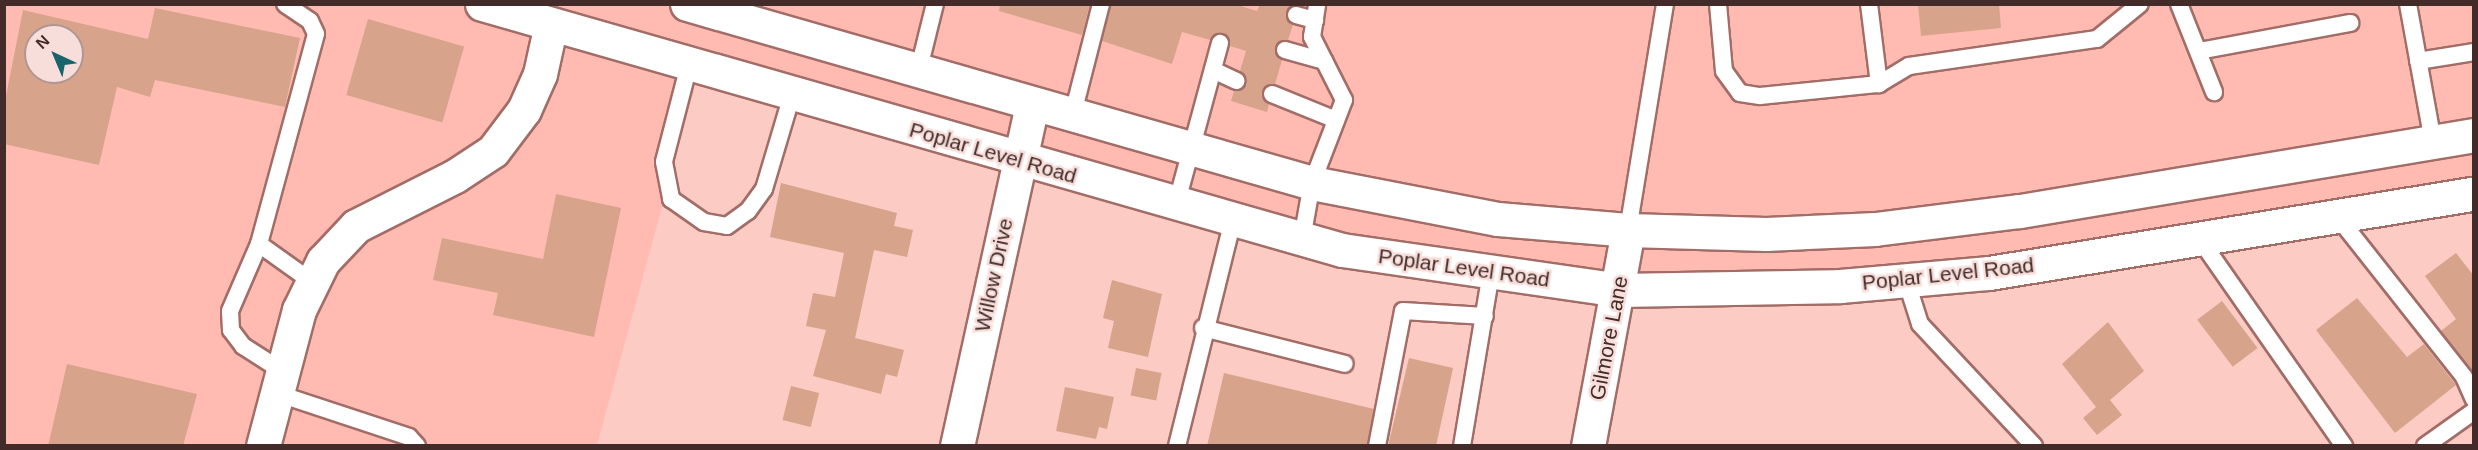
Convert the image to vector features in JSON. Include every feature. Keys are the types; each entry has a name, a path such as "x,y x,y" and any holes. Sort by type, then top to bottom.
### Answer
{"main road":[{"name":"Poplar Level Road","path":"482,4 552,14 689,65 1018,161 1342,250 1619,290 1840,286 1989,273 2474,194"},
{"path":"687,4 1032,106 1312,183 1497,219 1628,230 1766,234 1875,229 2020,211 2474,135"},
{"path":"264,446 279,382 312,282 323,261 356,226 455,176 493,151 524,110 540,74 552,14"},
{"name":"Willow Drive","path":"957,446 1018,161 1032,106"},
{"name":"Gilmore Lane","path":"1588,446 1619,290 1628,230"}],"lane":[{"path":"285,4 310,21 316,34 259,244 230,311 231,330 243,346 279,382 409,437 417,446"},
{"path":"918,72 935,4"},
{"path":"1072,117 1101,4"},
{"path":"1628,230 1665,4"},
{"path":"1718,4 1724,71 1740,93 1760,96 1879,84 1909,66 2097,39 2140,4"},
{"path":"1869,4 1879,84"},
{"path":"2179,4 2214,92"},
{"path":"2408,4 2433,142"},
{"path":"1296,15 1316,12 1312,37 1344,100 1312,183 1302,239"},
{"path":"2199,51 2350,23"},
{"path":"1176,205 1220,43"},
{"path":"1286,50 1324,61"},
{"path":"2418,62 2474,52"},
{"path":"689,65 664,162 671,199 704,222 727,226 759,196 776,158 792,95"},
{"path":"1213,70 1237,81"},
{"path":"1272,94 1336,120"},
{"path":"2337,216 2469,374 2474,399"},
{"path":"1177,446 1203,328 1233,220"},
{"path":"2199,238 2344,446"},
{"path":"259,244 312,282"},
{"path":"1462,446 1491,272"},
{"path":"1906,280 1920,324 2034,446"},
{"path":"1377,446 1403,311 1485,316"},
{"path":"1203,328 1346,364"},
{"path":"2425,446 2474,411"}],"shaded area":[{"path":"4,5 2473,5 2473,194 1989,273 1619,290 1342,250 700,68 597,445 5,445"}],"building":[{"path":"1000,4 1090,4 1082,35 999,11"},
{"path":"1111,4 1234,4 1257,11 1260,4 1299,4 1286,12 1293,25 1288,40 1275,47 1282,60 1275,84 1262,91 1269,104 1267,112 1231,101 1234,91 1247,85 1240,71 1246,51 1230,46 1227,35 1217,33 1210,40 1182,32 1172,64 1102,41"},
{"path":"1918,4 1999,4 2001,28 1921,36"},
{"path":"155,8 300,38 285,107 155,80 150,97 117,87 99,165 4,144 4,106 23,10 83,24 24,24 24,84 84,84 84,24 148,39"},
{"path":"368,19 464,47 442,123 346,95"},
{"path":"781,183 897,213 894,226 913,230 907,257 874,250 855,338 904,350 897,377 886,374 881,394 813,376 826,330 806,326 813,293 835,297 844,253 770,237"},
{"path":"556,194 621,208 594,337 493,315 498,293 433,280 442,238 543,259"},
{"path":"2456,253 2474,276 2473,372 2441,331 2456,319 2425,276"},
{"path":"1112,280 1162,294 1148,357 1108,348 1114,321 1103,318"},
{"path":"2357,298 2407,357 2424,344 2456,385 2395,433 2316,330"},
{"path":"2222,301 2258,348 2233,367 2197,320"},
{"path":"2108,322 2144,371 2110,400 2122,415 2097,435 2083,418 2096,407 2062,364"},
{"path":"1409,358 1453,368 1436,446 1388,446"},
{"path":"67,364 197,394 183,446 48,446"},
{"path":"1136,368 1162,373 1156,400 1131,395"},
{"path":"1224,373 1374,409 1367,446 1207,446"},
{"path":"791,386 819,393 811,427 783,420"},
{"path":"1065,387 1114,397 1107,429 1099,427 1096,439 1056,431"}]}
